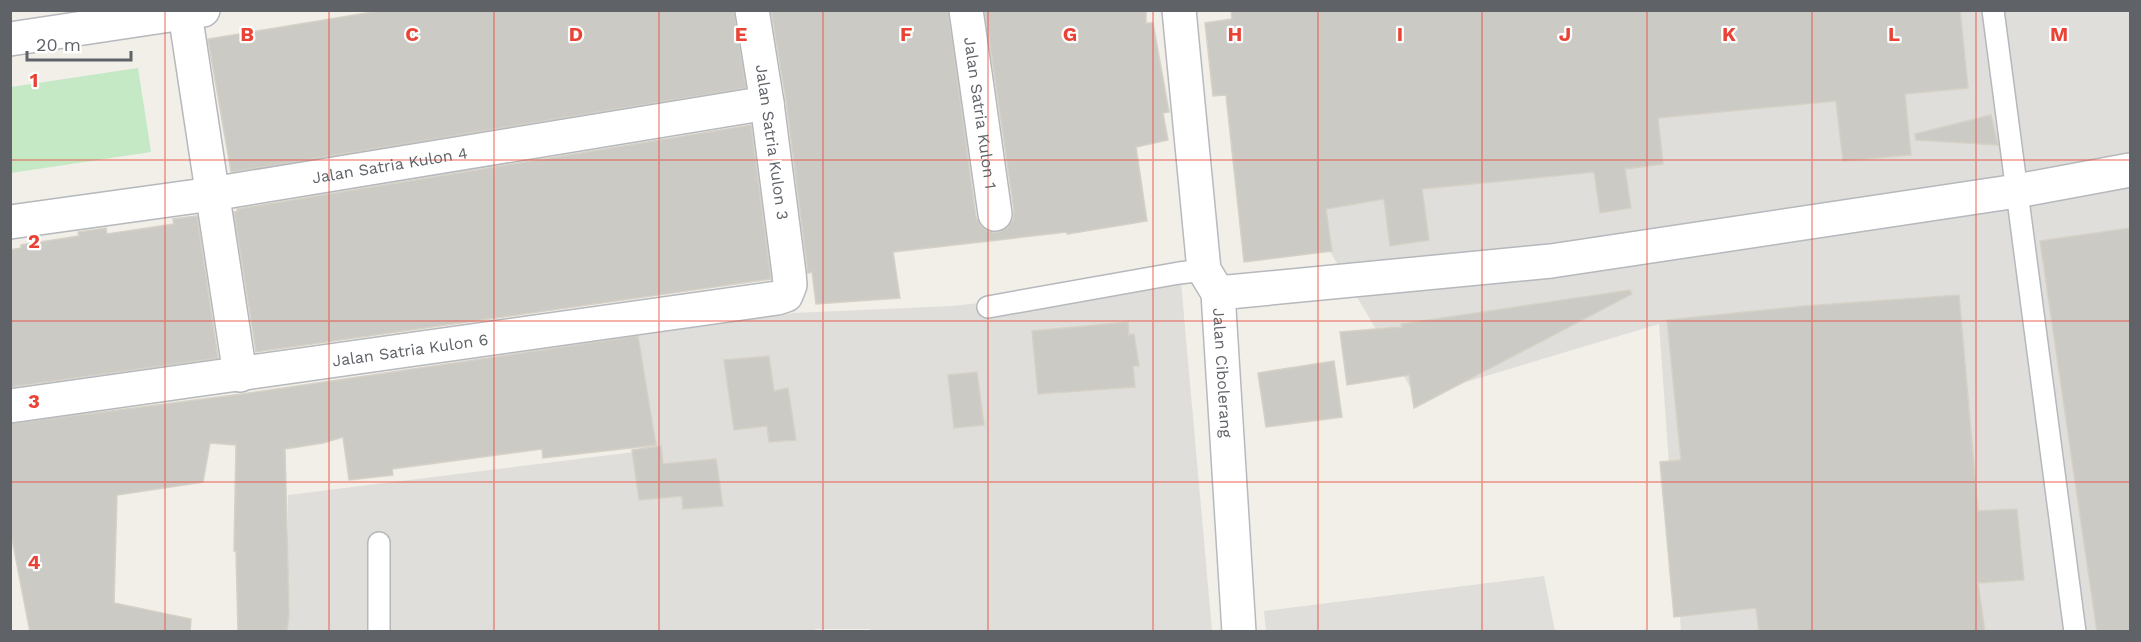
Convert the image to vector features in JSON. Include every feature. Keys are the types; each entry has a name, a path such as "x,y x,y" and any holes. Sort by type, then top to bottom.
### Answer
{"street":[{"name":"Jalan Satria Kulon 3","path":"752,10 789,273"},
{"name":"Jalan Satria Kulon 1","path":"966,10 995,214"},
{"name":"Jalan Cibolerang","path":"1179,10 1211,281 1239,632"},
{"path":"10,39 194,12 212,194 240,375"},
{"name":"Jalan Satria Kulon 4","path":"10,222 212,194 767,104"},
{"path":"1211,281 1551,261 2018,191 2130,170"},
{"name":"Jalan Satria Kulon 6","path":"10,406 777,298 789,292 789,273"}],"lane":[{"path":"1993,10 2075,632"},
{"path":"988,307 1179,273 1211,281"},
{"path":"379,543 379,632"}],"shaded area":[{"path":"1307,11 2130,11 2130,631 1681,631 1659,324 1416,397 1328,248"},
{"path":"1181,282 1212,631 871,632 870,629 815,629 815,632 287,632 288,495 642,451 635,336 793,313 952,306"},
{"path":"1544,576 1555,631 1266,631 1264,611"}],"green space":[{"path":"138,68 151,152 11,173 11,87"}],"building":[{"path":"385,10 734,10 746,88 231,172 208,39"},
{"path":"771,10 948,10 976,217 987,231 997,233 1007,228 1013,220 1014,211 985,10 1146,10 1146,23 1153,23 1169,112 1163,113 1168,140 1136,147 1147,221 1067,234 1067,232 893,252 900,298 816,304 812,272 808,273 786,101"},
{"path":"1231,10 1960,10 1968,88 1905,94 1911,155 1843,161 1836,101 1658,118 1663,164 1625,169 1631,208 1600,213 1594,172 1422,189 1429,240 1390,246 1384,199 1326,209 1332,251 1244,262 1226,95 1213,96 1205,23 1232,19"},
{"path":"1991,115 1998,145 1916,140 1915,134"},
{"path":"751,125 771,279 256,352 234,212 238,211 237,209"},
{"path":"197,216 218,358 10,387 10,250 21,248 21,245 79,236 78,232 106,228 107,234 174,224 173,219"},
{"path":"2130,228 2130,632 2097,632 2040,241"},
{"path":"1630,290 1632,294 1414,408 1409,375 1347,385 1340,332 1402,327 1401,324"},
{"path":"1959,295 1978,511 2017,509 2024,580 1978,583 1985,632 1759,632 1756,608 1674,617 1660,462 1681,460 1667,320 1804,306"},
{"path":"1128,322 1129,335 1134,334 1139,366 1133,366 1135,387 1038,394 1032,331"},
{"path":"638,336 656,445 543,458 542,449 392,469 393,475 349,480 343,437 323,443 285,449 289,613 287,632 238,632 236,551 234,551 236,445 210,443 203,482 117,495 114,603 191,619 190,632 30,632 10,529 10,424 242,394"},
{"path":"769,356 774,391 788,388 796,440 769,442 767,426 734,430 724,360"},
{"path":"1334,361 1342,417 1266,427 1258,373"},
{"path":"977,372 984,425 954,428 948,375"},
{"path":"661,446 663,464 716,459 723,506 683,509 682,496 639,500 632,450"}]}
